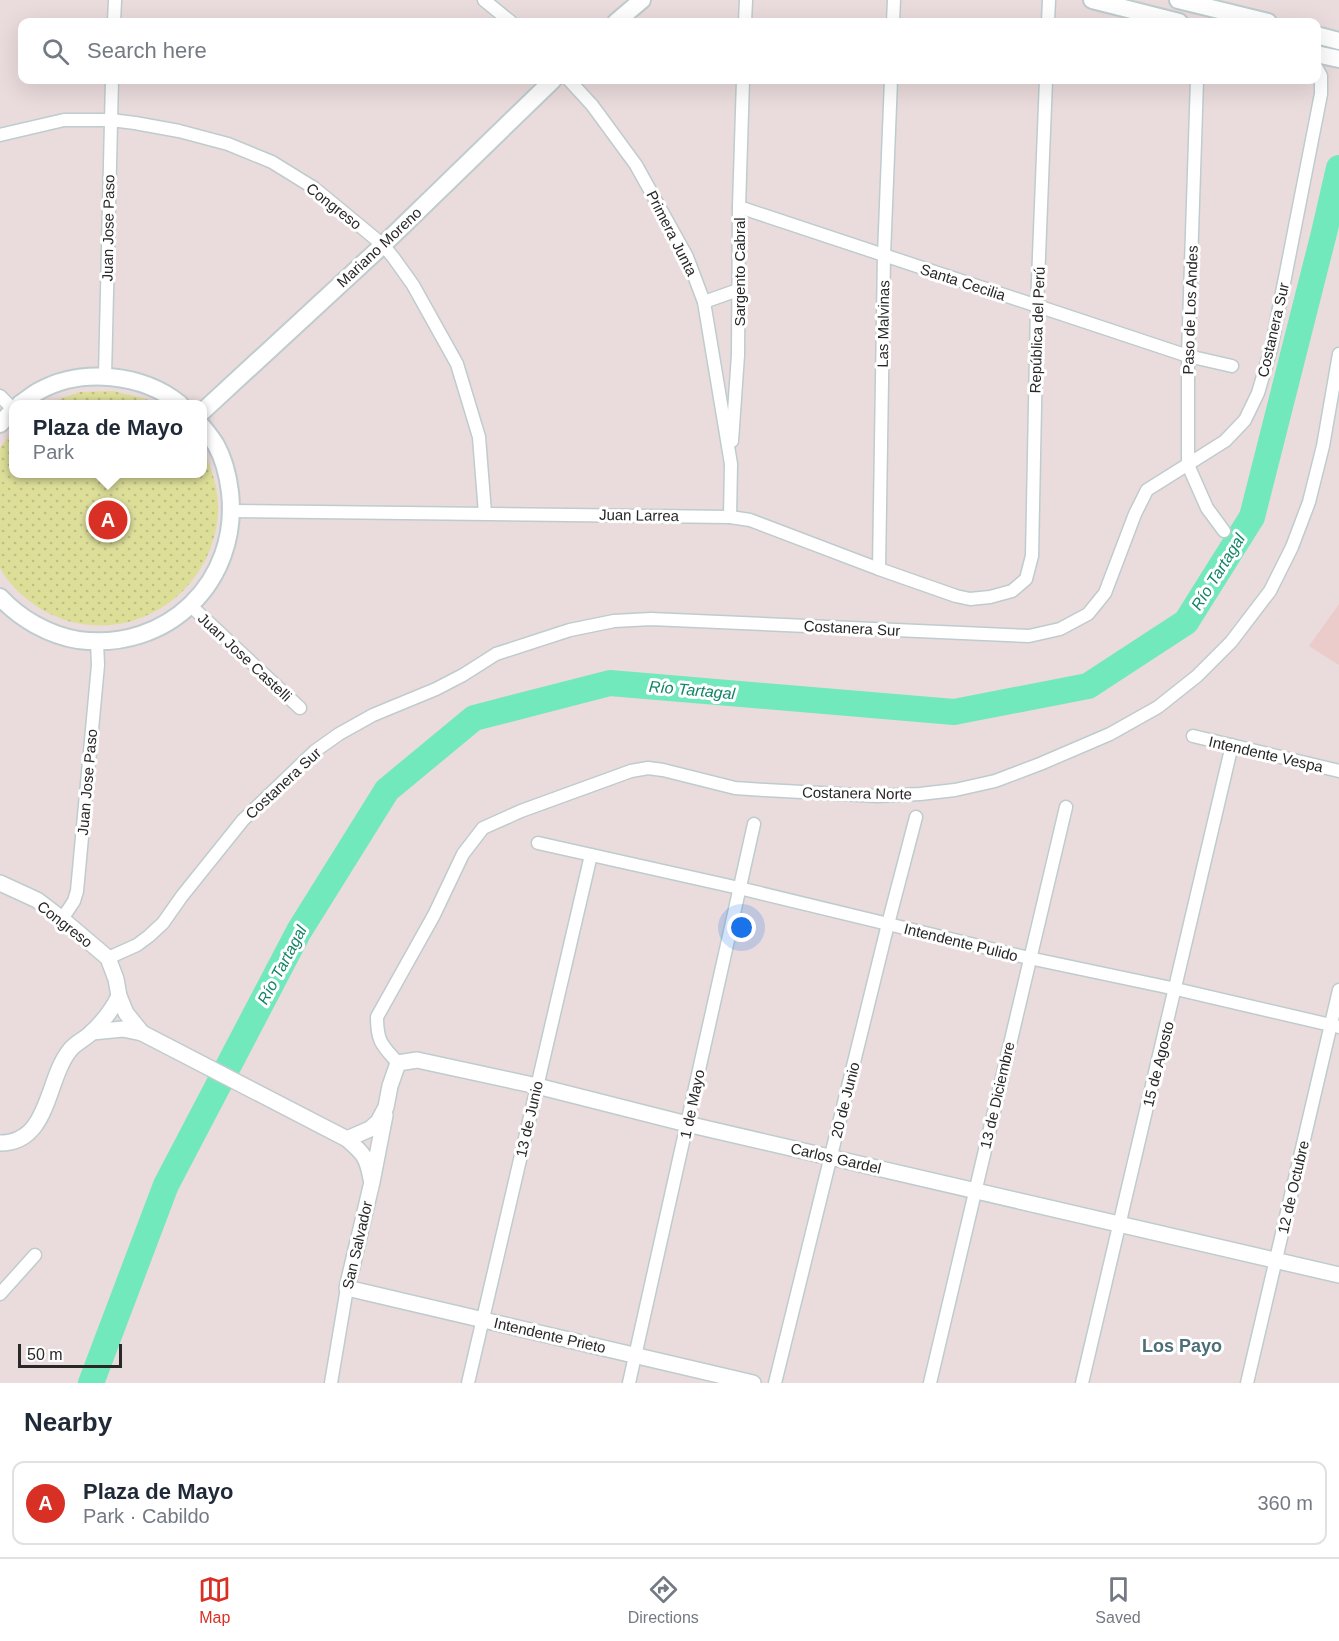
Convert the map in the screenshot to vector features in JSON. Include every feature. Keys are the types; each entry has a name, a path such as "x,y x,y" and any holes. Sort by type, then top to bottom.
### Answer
{"main road":[{"path":"615,18 632,0"},
{"path":"621,18 642,0"},
{"path":"1092,0 1163,18"},
{"path":"1178,0 1252,18"},
{"name":"Mariano Moreno","path":"207,407 383,245 549,84"},
{"path":"27,400 40,390 72,379 105,376 138,382 174,400"},
{"path":"3,605 34,625 64,638 97,642 131,639 163,626 190,606 213,579 218,568 227,546 232,511 228,477 216,445 207,433"}],"street":[{"path":"114,18 115,0"},
{"path":"484,0 506,18"},
{"path":"745,18 746,0"},
{"path":"893,18 894,0"},
{"path":"1048,18 1049,0"},
{"name":"Costanera Sur","path":"108,958 137,945 163,922 243,820 315,751 373,715 436,689 496,654 570,630 614,621 651,619 1029,636 1060,629 1088,614 1105,593 1135,514 1148,490 1225,441 1245,420 1258,393 1271,349 1322,94 1321,76"},
{"name":"Juan Jose Paso","path":"105,376 112,84"},
{"name":"Primera Junta","path":"573,84 592,105 636,165 687,257 705,302 731,464 730,517"},
{"name":"Sargento Cabral","path":"731,464 738,355 743,84"},
{"name":"Las Malvinas","path":"879,569 884,255 891,84"},
{"name":"República del Perú","path":"1026,579 1032,556 1037,306 1046,84"},
{"name":"Paso de Los Andes","path":"1197,84 1188,356 1188,465 1207,508 1224,531"},
{"name":"Congreso","path":"0,135 64,120 111,120 179,131 228,144 272,162 314,188 383,245 412,285 457,364 479,437 485,513"},
{"name":"Santa Cecilia","path":"739,207 1188,356 1232,366"},
{"path":"705,302 738,290"},
{"name":"Costanera Norte","path":"398,1063 383,1046 377,1034 377,1017 435,915 463,854 483,828 631,771 648,768 735,788 877,796 955,790 995,781 1040,764 1110,734 1158,707 1197,676 1231,642 1270,591 1292,547 1309,502 1323,446 1339,354"},
{"name":"Juan Larrea","path":"232,511 730,517 750,520 879,569 970,599 1012,591 1026,579"},
{"name":"Juan Jose Castelli","path":"190,606 300,708"},
{"name":"Juan Jose Paso","path":"62,919 74,902 77,891 98,665 97,642"},
{"name":"Intendente Vespa","path":"1193,736 1339,771"},
{"name":"15 de Agosto","path":"1082,1383 1232,745"},
{"name":"13 de Diciembre","path":"930,1383 1066,807"},
{"name":"20 de Junio","path":"775,1383 916,817"},
{"name":"1 de Mayo","path":"629,1383 754,824"},
{"name":"Intendente Pulido","path":"538,843 739,888 1029,958 1335,1026"},
{"name":"13 de Junio","path":"468,1383 591,855"},
{"name":"Congreso","path":"0,884 37,900 108,958 126,1013 142,1033"},
{"name":"12 de Octubre","path":"1247,1383 1275,1261 1335,1026 1339,990"},
{"path":"0,1143 25,1137 39,1121 59,1069 70,1049 92,1032 110,1012 120,996"},
{"path":"92,1032 123,1029 142,1033 347,1139 363,1153 372,1182"},
{"name":"Carlos Gardel","path":"398,1063 425,1061 537,1086 687,1124 1339,1275"},
{"name":"San Salvador","path":"331,1383 347,1288 372,1182 390,1086 398,1063"},
{"path":"347,1139 370,1129 378,1122 386,1107"},
{"path":"0,1294 35,1256"},
{"name":"Intendente Prieto","path":"347,1288 753,1383"}],"shaded area":[{"path":"1339,604 1339,665 1309,646"}],"green space":[{"path":"113,391 148,400 57,400 80,392"},
{"path":"9,436 9,478 207,478 207,460 216,489 217,522 209,552 196,575 180,594 160,609 138,619 114,625 89,625 65,620 41,609 18,591 0,568 0,448"}],"waterway":[{"name":"Río Tartagal","path":"91,1383 166,1185 299,931 387,790 474,718 610,683 954,712 1088,686 1186,622 1252,517 1339,168"}],"place":[{"name":"Plaza de Mayo","path":"108,520"}],"district":[{"name":"Los Payo","path":"1182,1346"}]}
